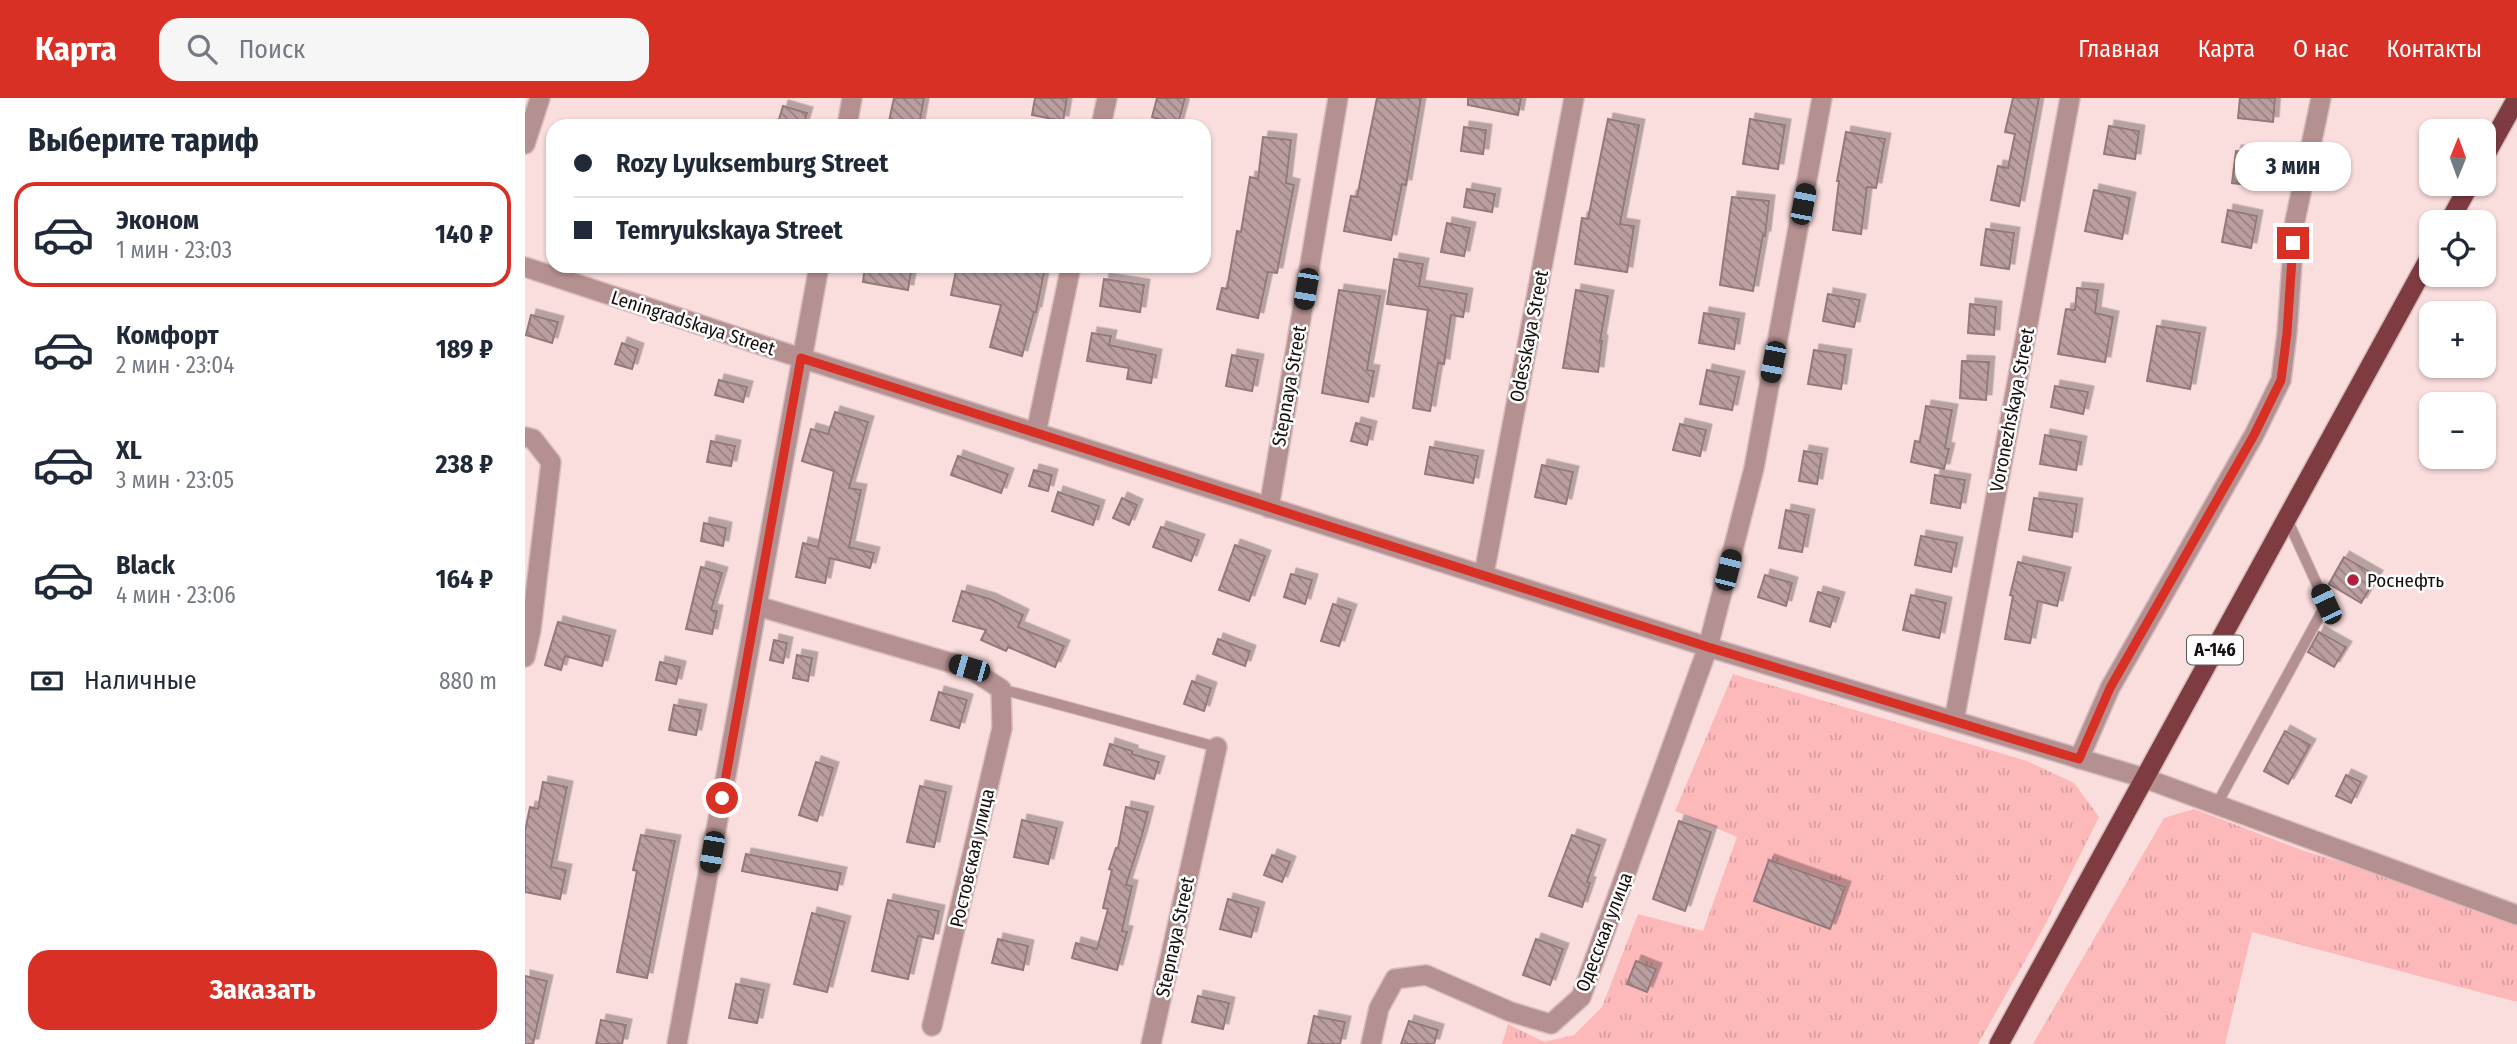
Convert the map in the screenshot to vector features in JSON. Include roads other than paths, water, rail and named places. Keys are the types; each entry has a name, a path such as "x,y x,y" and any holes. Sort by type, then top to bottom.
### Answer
{"highway":[{"path":"2496,136 2517,98"},
{"name":"А-146","path":"1999,1044 2419,277"}],"street":[{"path":"525,144 540,98"},
{"path":"848,119 852,98"},
{"path":"1102,119 1107,98"},
{"name":"Stepnaya Street","path":"1269,508 1338,98"},
{"name":"Odesskaya Street","path":"1484,574 1574,98"},
{"path":"1708,647 1754,468 1822,98"},
{"name":"Voronezhskaya Street","path":"1954,721 2070,98"},
{"path":"2079,759 2110,688 2254,435 2281,380 2295,221 2321,98"},
{"name":"Leningradskaya Street","path":"525,267 801,358 1708,647 2144,778 2517,915"},
{"path":"677,1044 818,273"},
{"path":"1036,433 1070,273"},
{"path":"525,437 533,439 551,462 531,630 525,657"},
{"path":"757,606 969,668 1001,690"},
{"name":"Одесская улица","path":"1371,1044 1379,1008 1395,979 1426,975 1511,1012 1551,1024 1581,997 1708,647"},
{"name":"Ростовская улица","path":"932,1026 1002,728 1001,690"},
{"name":"Stepnaya Street","path":"1151,1044 1217,747"}],"lane":[{"path":"2217,804 2326,604 2287,519"},
{"path":"1001,690 1217,747"}],"place":[{"name":"Роснефть","path":"2353,580"}]}
